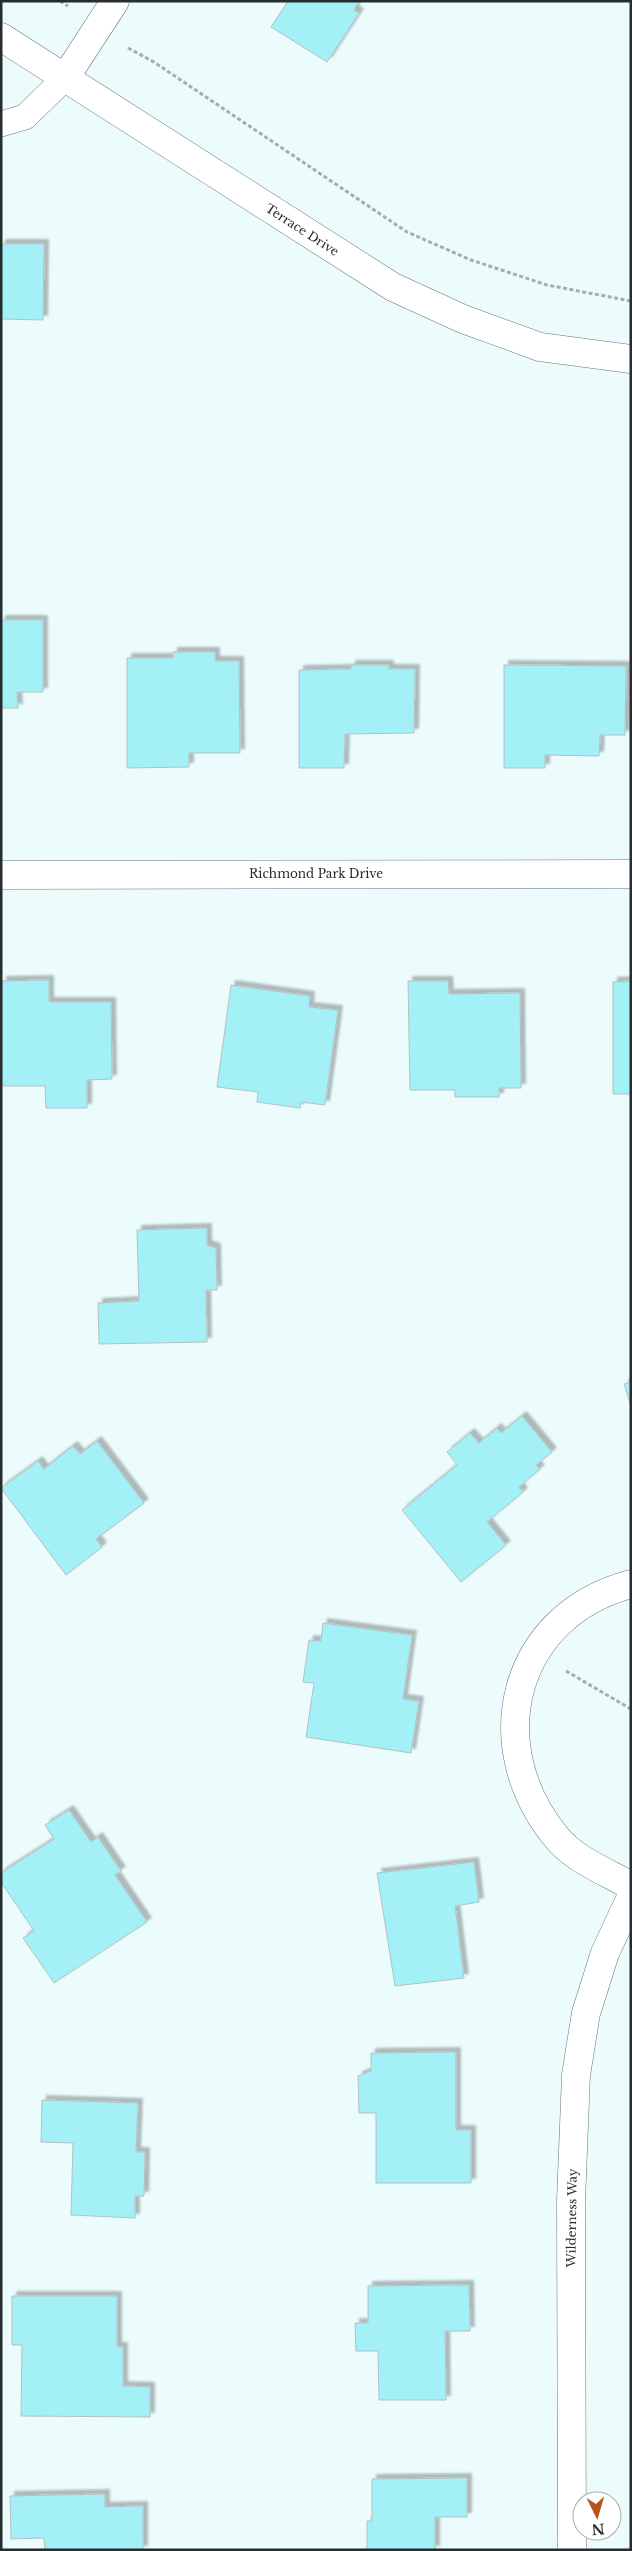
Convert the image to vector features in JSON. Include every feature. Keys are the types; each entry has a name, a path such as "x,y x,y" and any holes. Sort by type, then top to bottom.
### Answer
{"street":[{"path":"65,78 116,1"},
{"name":"Terrace Drive","path":"1,37 393,287 463,319 540,347 631,359"},
{"name":"Richmond Park Drive","path":"1,875 631,874"},
{"path":"631,1584 612,1589 582,1604 555,1626 535,1653 521,1683 515,1716 516,1750 523,1783 538,1813 559,1840 574,1853 631,1886"},
{"name":"Wilderness Way","path":"572,2550 571,2201 576,2075 586,2013 591,1996 605,1953 631,1897"}],"lane":[{"path":"1,124 25,117 65,78"}],"path":[{"path":"60,1 96,31 154,62 407,232 471,260 547,285 631,302"},
{"path":"535,1653 631,1709"}],"building":[{"path":"288,1 359,1 354,10 359,13 327,62 271,27"},
{"path":"1,244 44,244 43,320 1,319"},
{"path":"1,620 43,620 43,692 17,692 18,708 1,708"},
{"path":"173,652 215,652 215,661 239,661 240,753 189,753 189,767 127,768 127,658 173,658"},
{"path":"351,665 389,665 389,669 415,669 414,733 345,734 344,768 299,768 299,670 351,669"},
{"path":"504,665 626,666 625,735 600,735 599,756 545,755 545,768 504,768"},
{"path":"49,980 49,1002 111,1002 112,1079 87,1080 87,1108 46,1108 45,1086 2,1086 2,981"},
{"path":"408,981 448,981 449,994 520,993 521,1088 499,1088 499,1097 455,1097 455,1090 410,1090"},
{"path":"631,981 631,1094 613,1094 613,982"},
{"path":"231,985 310,996 309,1007 338,1010 325,1105 301,1102 300,1108 257,1102 258,1092 217,1087"},
{"path":"207,1228 207,1245 216,1248 217,1290 206,1290 207,1342 99,1344 98,1303 139,1301 137,1230"},
{"path":"631,1382 631,1406 624,1384"},
{"path":"522,1416 552,1452 536,1465 540,1469 519,1487 523,1492 487,1522 506,1545 461,1582 402,1510 457,1465 447,1452 470,1433 479,1443 497,1428 501,1433"},
{"path":"97,1441 144,1503 96,1539 102,1547 66,1575 1,1488 38,1461 44,1469 73,1446 80,1454"},
{"path":"323,1623 412,1635 403,1699 419,1701 411,1753 306,1737 314,1683 303,1682 309,1640 321,1641"},
{"path":"69,1810 91,1842 98,1837 121,1871 115,1875 147,1922 54,1983 23,1938 34,1931 1,1882 1,1873 54,1839 45,1825"},
{"path":"474,1862 479,1902 455,1906 464,1978 395,1986 377,1873"},
{"path":"456,2052 456,2130 471,2130 471,2183 376,2183 376,2113 359,2113 358,2076 371,2071 371,2053"},
{"path":"42,2100 138,2103 136,2152 145,2152 144,2196 135,2196 135,2218 71,2215 73,2143 41,2142"},
{"path":"469,2285 470,2331 445,2331 446,2400 379,2400 378,2351 356,2351 355,2323 368,2323 368,2286"},
{"path":"12,2296 117,2296 117,2347 123,2347 123,2386 150,2387 150,2417 21,2416 22,2345 12,2345"},
{"path":"467,2478 467,2517 435,2517 435,2550 367,2550 367,2521 372,2521 372,2479"},
{"path":"105,2494 105,2507 143,2506 143,2550 45,2550 44,2538 11,2539 10,2496"}]}
